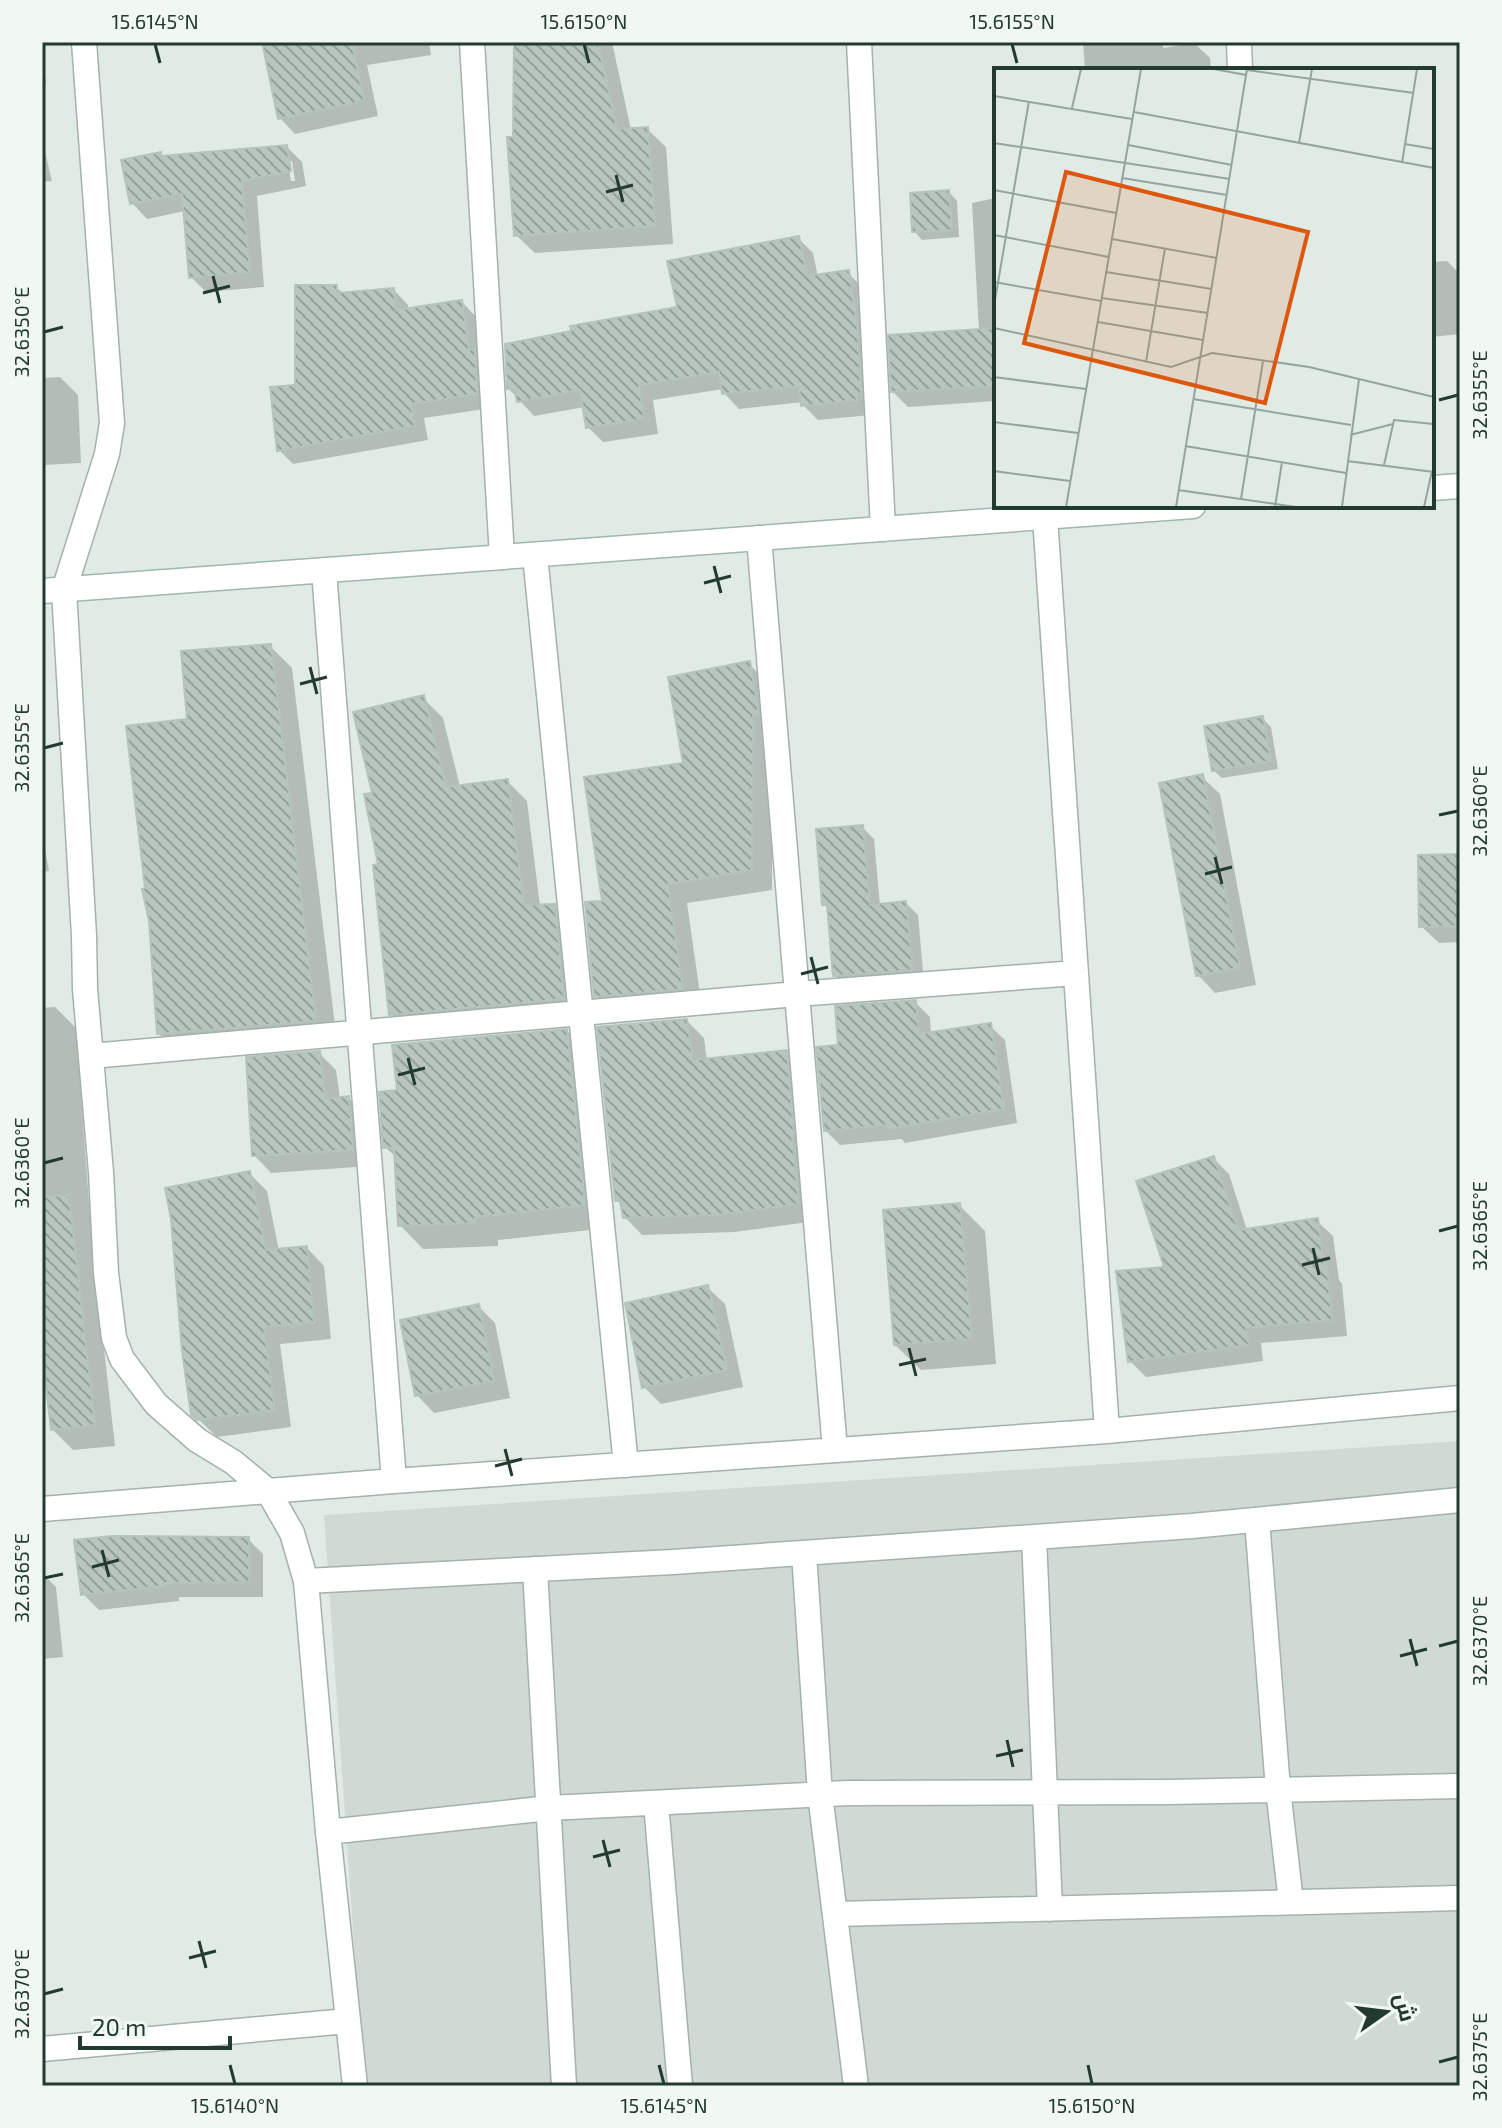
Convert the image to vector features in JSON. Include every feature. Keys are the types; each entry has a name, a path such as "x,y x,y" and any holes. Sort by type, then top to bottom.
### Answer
{"street":[{"path":"84,42 112,423 107,454 53,591 84,936 85,989 101,1172 106,1273 114,1338 122,1359 156,1404 197,1440 233,1462 268,1491 292,1533 306,1581 355,2086"},
{"path":"472,42 502,557"},
{"path":"859,42 883,529"},
{"path":"1239,42 1240,68"},
{"path":"1434,488 1460,486"},
{"path":"53,591 1166,508"},
{"path":"1045,517 1107,1431"},
{"path":"759,538 835,1450"},
{"path":"535,555 626,1465"},
{"path":"324,571 394,1481"},
{"path":"91,1056 797,994 1076,973"},
{"path":"42,1509 1107,1431 1460,1398"},
{"path":"306,1581 673,1562 1034,1537 1460,1500"},
{"path":"1257,1520 1278,1789 1291,1902"},
{"path":"1034,1537 1050,1909"},
{"path":"804,1553 820,1794 856,2086"},
{"path":"535,1569 564,2086"},
{"path":"328,1832 549,1808 820,1794 1460,1786"},
{"path":"656,1803 680,2086"},
{"path":"836,1914 1460,1898"},
{"path":"42,2049 347,2021"}],"shaded area":[{"path":"1460,1441 1460,2086 364,2086 324,1515"}],"building":[{"path":"262,42 352,42 364,101 278,119"},
{"path":"514,42 598,42 617,129 648,127 655,226 514,236 507,137 513,137"},
{"path":"287,145 291,171 242,181 250,272 189,278 182,194 130,204 121,160 161,152 161,156"},
{"path":"949,190 952,230 912,232 910,193"},
{"path":"799,236 807,276 849,270 858,331 861,394 856,395 857,400 801,406 799,386 722,394 719,372 639,385 644,419 586,428 580,390 517,402 514,388 507,389 505,344 571,331 570,326 677,307 667,261"},
{"path":"295,285 337,285 337,293 394,288 396,310 462,300 469,350 475,349 477,394 411,404 415,426 277,451 270,387 295,385"},
{"path":"994,328 994,386 891,392 888,335"},
{"path":"271,644 316,1021 157,1034 149,921 142,889 145,888 126,726 187,719 181,651"},
{"path":"750,661 759,715 753,716 752,870 668,884 683,989 594,997 585,902 602,901 584,777 683,763 668,677"},
{"path":"424,695 446,787 508,779 524,905 555,904 564,999 389,1015 373,865 378,864 364,794 372,793 353,712"},
{"path":"1263,716 1271,761 1212,771 1204,726"},
{"path":"1203,774 1240,968 1196,976 1159,783"},
{"path":"863,825 870,905 906,901 913,970 833,976 827,905 822,905 816,829"},
{"path":"1460,854 1460,926 1419,927 1418,855"},
{"path":"916,1000 919,1034 991,1023 1004,1109 888,1129 888,1125 824,1131 816,1047 838,1045 835,1006"},
{"path":"687,1019 693,1060 787,1050 799,1204 717,1215 623,1218 620,1201 615,1201 597,1027"},
{"path":"567,1029 585,1205 475,1217 475,1223 398,1226 394,1147 383,1148 379,1092 397,1090 392,1045"},
{"path":"320,1051 325,1099 349,1096 353,1150 252,1156 246,1057"},
{"path":"1214,1156 1238,1230 1318,1218 1332,1320 1246,1328 1249,1345 1128,1362 1116,1271 1164,1267 1136,1181"},
{"path":"250,1171 266,1250 307,1246 314,1322 264,1327 275,1410 197,1420 191,1415 182,1351 171,1219 165,1188"},
{"path":"69,1195 95,1425 51,1430 42,1351 42,1197"},
{"path":"960,1203 972,1339 894,1345 883,1210"},
{"path":"708,1285 727,1370 642,1388 625,1303"},
{"path":"479,1304 494,1381 415,1396 400,1320"},
{"path":"113,1536 249,1537 249,1582 165,1583 165,1586 81,1595 74,1540"}]}
